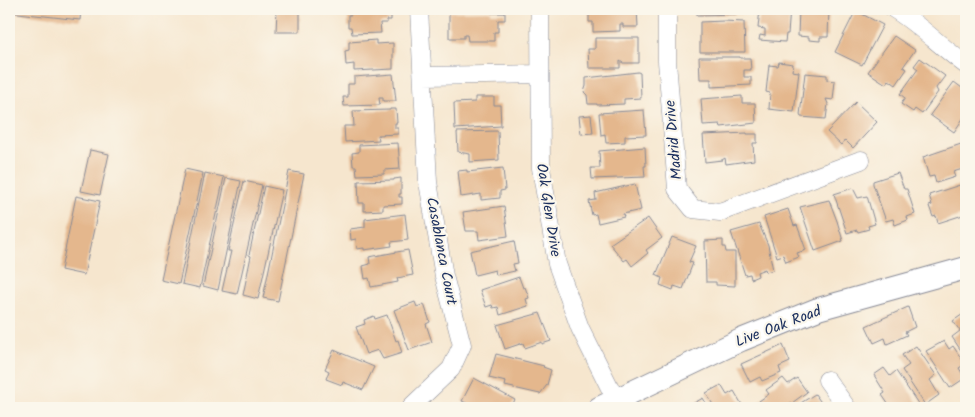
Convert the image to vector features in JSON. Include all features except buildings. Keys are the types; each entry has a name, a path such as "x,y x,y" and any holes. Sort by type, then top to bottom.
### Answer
{"street":[{"name":"Casablanca Court","path":"412,406 451,369 462,345 444,276 428,182 419,9"},
{"name":"Oak Glen Drive","path":"540,9 541,168 557,264 607,404"},
{"name":"Madrid Drive","path":"667,9 667,61 677,189 693,209 720,212 861,160"},
{"path":"894,9 916,23 942,48 966,65"},
{"path":"423,76 540,74"},
{"name":"Live Oak Road","path":"607,404 741,340 818,309 966,268"},
{"path":"827,380 847,408"}]}
